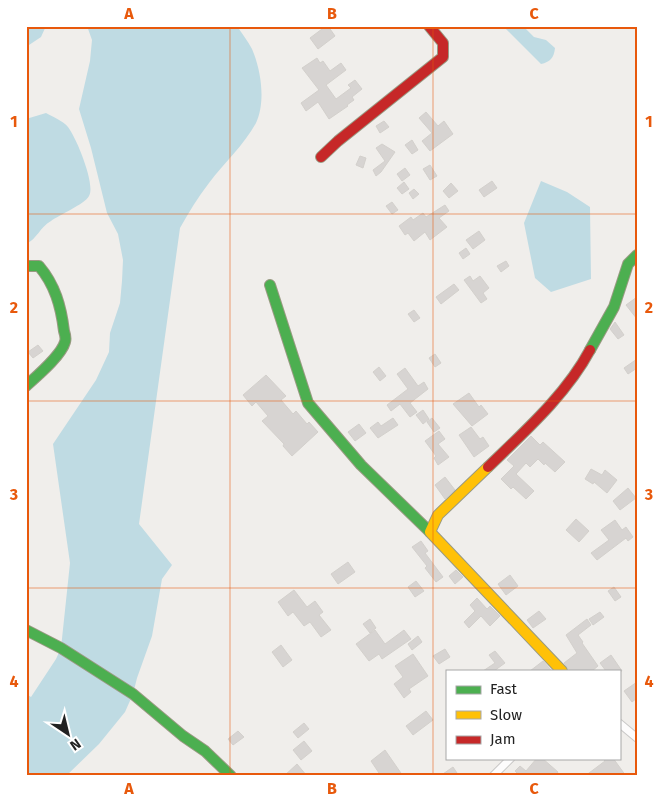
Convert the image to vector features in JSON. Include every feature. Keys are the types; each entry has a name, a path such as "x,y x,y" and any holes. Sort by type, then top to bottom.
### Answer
{"street":[{"path":"321,157 338,141 443,57 443,43 430,26"},
{"path":"430,532 438,515 535,422 582,364 614,307 628,264 637,255"},
{"path":"26,266 39,266 50,281 56,293 63,318 65,342 51,362 26,386"},
{"path":"270,285 308,403 361,464 430,532 561,670"},
{"path":"26,630 68,652 133,694 205,751 231,776"},
{"path":"620,724 637,738"},
{"path":"493,776 509,760"}],"path":[{"path":"632,26 637,31"}],"water":[{"path":"26,26 46,26 41,37 26,47"},
{"path":"87,26 237,26 255,57 262,95 256,123 240,146 205,188 180,228 139,524 172,565 162,579 152,636 133,694 125,712 99,744 66,776 26,776 26,694 31,697 61,648 70,563 53,444 96,380 109,352 110,333 120,303 122,281 123,260 118,234 107,213 79,109 90,61 92,40"},
{"path":"503,26 523,26 534,37 546,40 555,48 553,57 541,64"},
{"path":"46,113 63,123 71,132 88,172 90,190 87,199 44,226 26,244 26,119"},
{"path":"541,181 567,192 590,207 591,279 551,292 535,278 524,223"}],"building":[{"path":"326,26 335,36 318,49 310,38"},
{"path":"317,58 320,63 323,61 330,71 341,63 346,70 326,85 336,99 351,88 348,85 355,80 362,89 352,97 354,100 348,106 329,119 318,102 306,111 301,103 319,90 302,68"},
{"path":"426,112 438,126 444,121 453,134 430,151 422,141 432,133 419,118"},
{"path":"384,121 389,127 380,133 376,126"},
{"path":"412,140 418,150 412,154 405,145"},
{"path":"382,144 395,152 376,176 373,170 385,161 376,148"},
{"path":"360,156 366,158 363,168 356,165"},
{"path":"430,165 437,176 430,180 423,169"},
{"path":"405,168 410,175 402,181 397,174"},
{"path":"492,181 497,188 484,197 479,190"},
{"path":"404,182 409,189 402,194 397,188"},
{"path":"451,183 458,191 449,198 443,191"},
{"path":"414,189 419,194 413,199 409,193"},
{"path":"392,202 398,210 392,214 386,206"},
{"path":"445,205 449,211 439,218 447,227 430,240 425,232 414,241 408,233 405,235 399,226 411,217 413,220 423,213 426,217"},
{"path":"479,231 485,240 473,249 466,240"},
{"path":"466,248 470,254 463,259 459,253"},
{"path":"506,261 509,266 501,272 497,266"},
{"path":"470,276 473,281 480,276 489,288 483,293 487,299 481,303 464,280"},
{"path":"454,284 459,290 441,304 436,297"},
{"path":"637,297 637,319 626,305"},
{"path":"414,310 420,318 414,322 408,314"},
{"path":"615,322 624,335 618,339 610,329"},
{"path":"38,345 43,351 33,358 28,352"},
{"path":"435,354 441,363 435,367 429,358"},
{"path":"637,359 637,368 628,374 624,368"},
{"path":"379,367 386,376 380,381 373,372"},
{"path":"405,368 418,386 424,382 428,389 410,403 417,412 410,417 400,404 391,411 387,405 408,389 397,374"},
{"path":"266,375 286,396 281,400 293,414 296,411 307,424 309,422 318,432 292,456 283,446 284,444 262,421 268,416 256,402 252,406 243,395"},
{"path":"469,393 479,407 481,405 488,414 472,426 453,404"},
{"path":"423,410 429,419 423,424 416,415"},
{"path":"393,418 398,425 378,438 370,428 378,422 381,426"},
{"path":"432,418 440,428 434,432 427,422"},
{"path":"359,424 366,433 355,441 348,432"},
{"path":"471,427 480,439 483,437 489,446 474,457 459,435"},
{"path":"439,431 445,439 438,444 449,457 438,465 434,458 436,456 425,441"},
{"path":"531,436 540,445 543,442 565,462 555,472 538,459 530,467 526,463 516,474 534,491 526,499 513,487 511,489 501,479 514,466 507,460"},
{"path":"591,469 602,475 605,470 617,480 607,493 594,482 593,484 585,479"},
{"path":"445,477 455,490 445,499 435,485"},
{"path":"628,488 636,498 620,510 613,501"},
{"path":"576,519 589,531 579,542 566,530"},
{"path":"615,520 622,530 626,527 633,537 628,541 626,538 597,560 591,553 609,540 601,530"},
{"path":"421,541 428,551 425,553 443,577 436,582 425,568 427,566 412,547"},
{"path":"348,562 355,572 338,584 331,574"},
{"path":"456,570 463,577 455,584 449,576"},
{"path":"510,575 518,586 506,595 498,584"},
{"path":"416,581 424,591 415,597 408,587"},
{"path":"614,587 621,597 615,601 608,591"},
{"path":"294,590 307,607 315,601 323,612 319,615 331,630 321,637 310,622 304,626 293,612 288,616 278,602"},
{"path":"477,598 487,609 490,606 500,616 490,626 481,616 469,628 464,622 475,611 470,605"},
{"path":"539,611 546,619 533,628 527,620"},
{"path":"600,612 604,617 593,625 589,619"},
{"path":"370,619 376,628 370,633 363,624"},
{"path":"587,619 591,625 578,635 598,666 593,670 569,670 564,663 577,653 566,635"},
{"path":"375,630 385,644 404,630 411,639 382,659 379,654 369,661 356,644"},
{"path":"418,636 422,642 412,650 408,644"},
{"path":"281,645 292,660 283,667 272,652"},
{"path":"445,649 450,657 439,664 433,656"},
{"path":"495,651 505,663 495,670 484,670 495,663 489,655"},
{"path":"413,654 428,676 409,689 411,692 404,698 394,684 403,677 395,666"},
{"path":"611,655 622,671 605,670 600,663"},
{"path":"543,661 551,670 531,670"},
{"path":"637,682 637,698 632,702 624,691"},
{"path":"426,711 433,720 413,735 406,726"},
{"path":"304,723 309,729 298,738 293,732"},
{"path":"238,731 244,737 233,745 228,739"},
{"path":"304,741 312,751 301,760 293,750"},
{"path":"385,750 403,776 381,776 371,761"},
{"path":"535,760 544,760 558,772 555,776 520,776 515,771 520,766 526,771"},
{"path":"614,760 626,776 585,776 605,761"},
{"path":"297,764 307,776 284,776"},
{"path":"453,767 459,776 440,776"}],"traffic: fast":[{"path":"590,350 614,307 628,264 637,255"},
{"path":"26,266 39,266 45,273 59,304 65,339 59,353 26,386"},
{"path":"270,285 308,403 361,465 430,532"},
{"path":"26,630 61,648 133,694 183,736 205,751 231,776"}],"traffic: slow":[{"path":"488,467 438,515 430,532 561,670"}],"traffic: jam":[{"path":"321,157 338,141 443,57 443,43 429,26"},
{"path":"488,467 557,398 590,350"}]}
